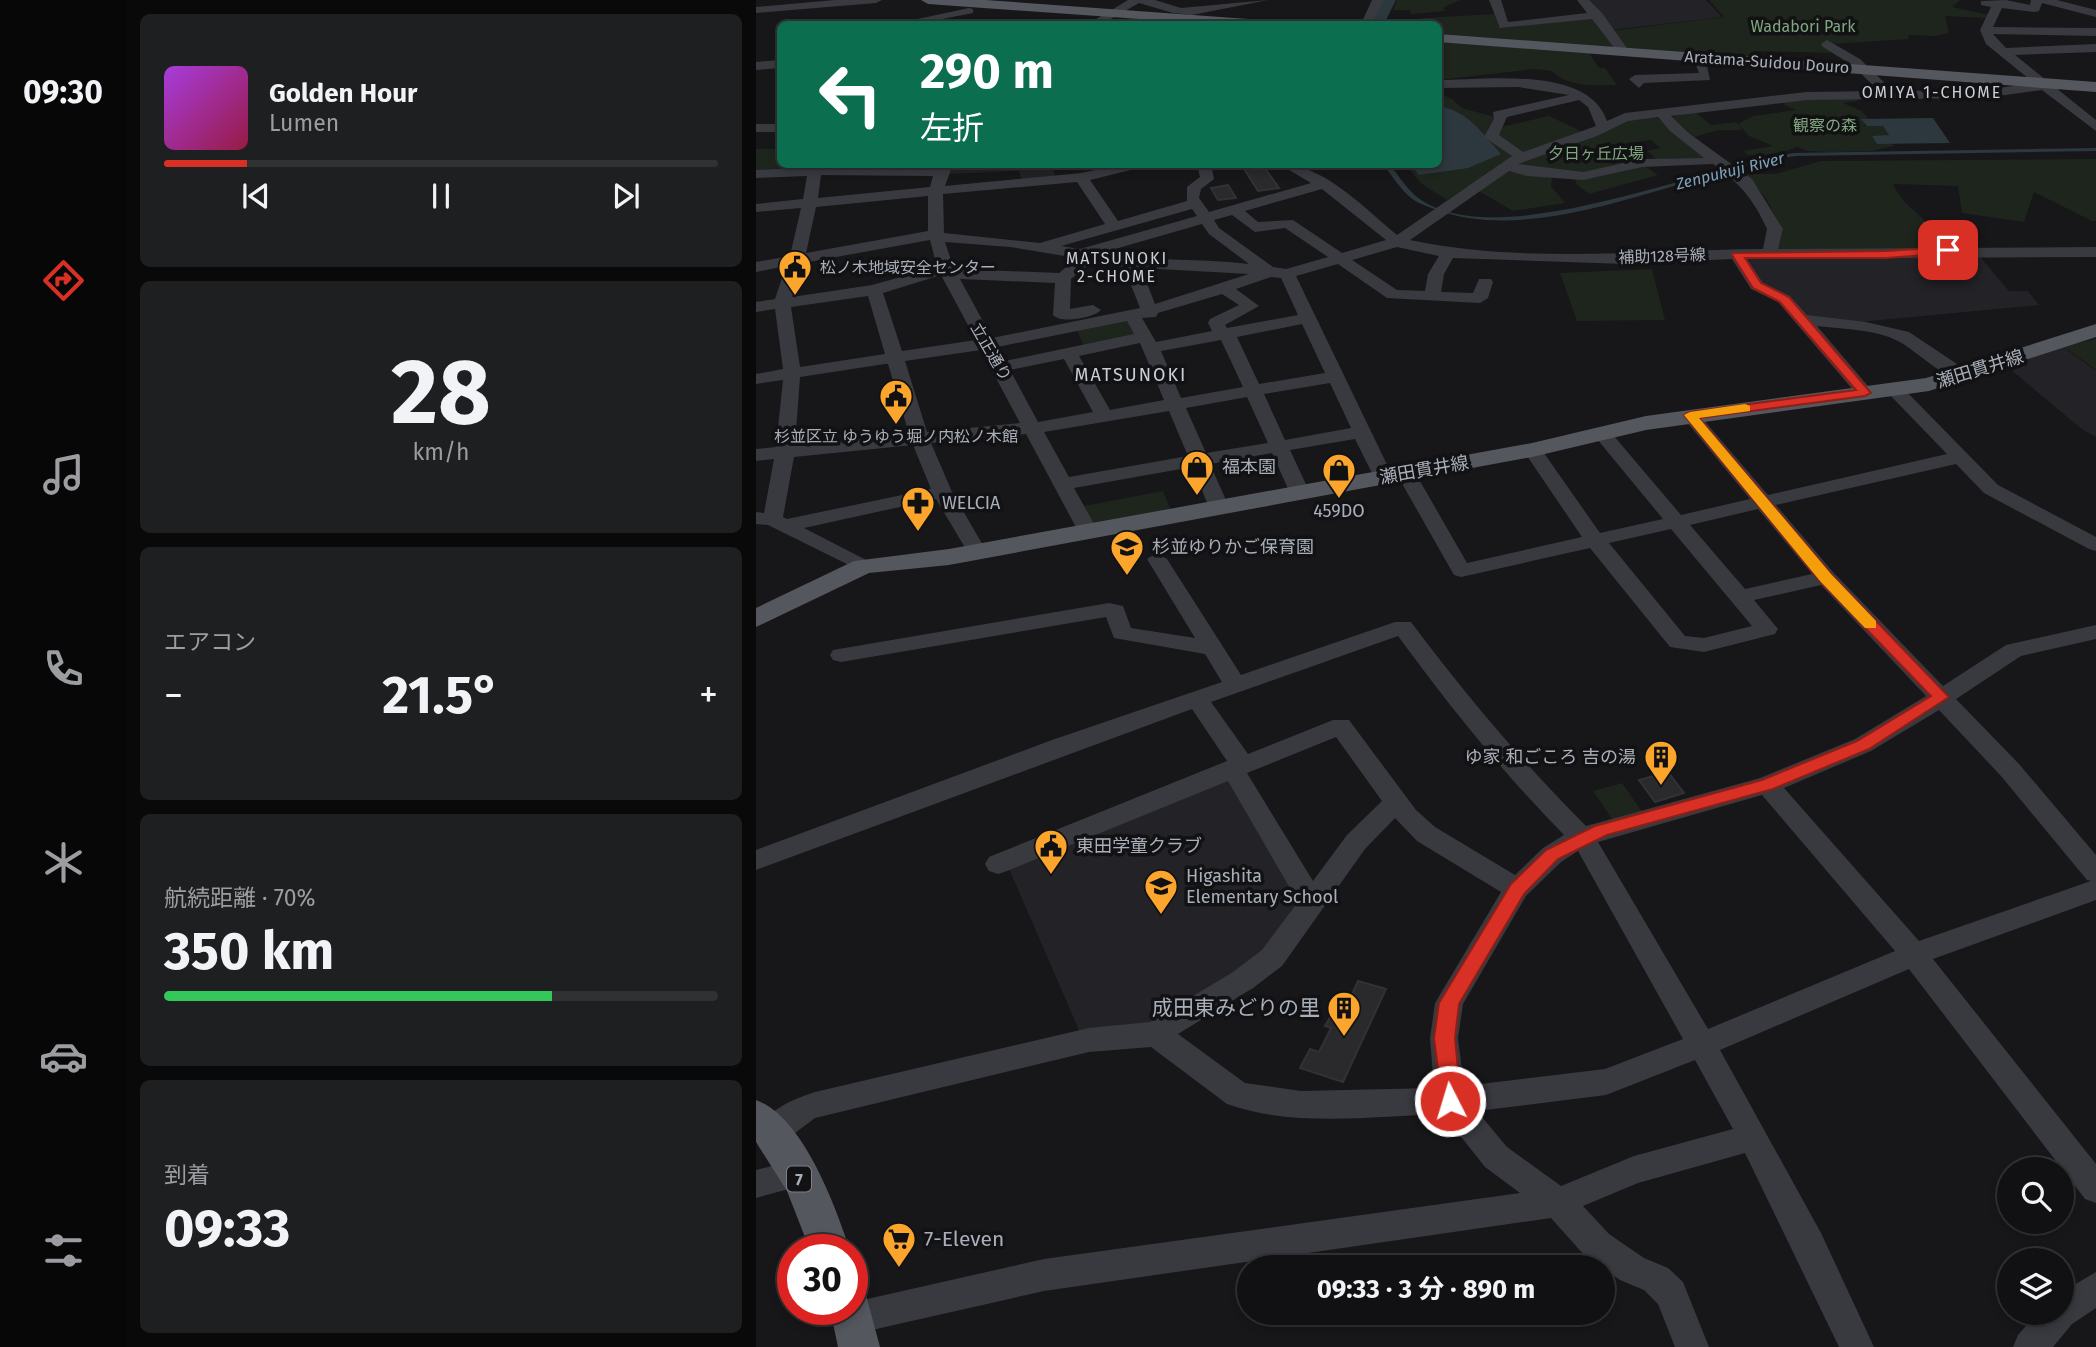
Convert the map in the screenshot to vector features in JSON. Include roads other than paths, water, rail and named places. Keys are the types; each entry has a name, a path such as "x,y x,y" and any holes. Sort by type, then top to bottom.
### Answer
{"main road":[{"path":"928,0 964,5 1217,21"},
{"name":"Aratama-Suidou Douro","path":"1442,37 2096,87"},
{"name":"瀬田貫井線","path":"756,619 863,565 922,561 977,552 1300,493 1532,450 1614,427 1895,390 1963,376 2096,330"},
{"name":"7","path":"764,1124 817,1209 825,1234"}],"street":[{"path":"758,11 776,0"},
{"path":"758,11 876,0"},
{"path":"1099,21 1138,0 1159,2 1173,10 1238,5 1262,0"},
{"path":"1368,21 1378,0"},
{"path":"1495,0 1504,26 1598,15"},
{"path":"1583,0 1598,15 1623,51"},
{"path":"1985,3 1999,2 2035,9 2037,0"},
{"path":"2045,0 2096,13"},
{"path":"2066,4 2096,1"},
{"path":"1999,2 1986,30 1990,41 2096,127"},
{"path":"910,21 964,5 977,21"},
{"path":"1986,30 2094,34"},
{"path":"1827,44 1863,69 1891,96"},
{"path":"2002,52 2096,48"},
{"path":"1639,84 1635,79 1706,77 1699,57"},
{"path":"756,66 777,64"},
{"path":"756,379 987,345 1100,324 1141,315 1278,273 1340,260 1397,242 1515,161 1625,117 1662,111 1733,107 1807,96 1984,94 2041,86 2043,83"},
{"path":"1442,84 1533,85 1565,89 1594,105 1602,128"},
{"path":"1581,96 1498,115 1502,118 1491,137 1511,147 1515,161 1527,172 1583,176 1642,163 1723,166"},
{"path":"1662,111 1723,166 1744,178 1762,203 1775,229 1769,255"},
{"path":"756,174 811,169 944,168"},
{"name":"立正通り","path":"944,168 936,191 934,236 947,271 1088,531"},
{"path":"756,208 1082,177 1128,168"},
{"path":"1205,168 1207,179 1194,187 1192,198 1203,218 1214,231 1278,273 1307,317 1361,432 1461,571 1960,457"},
{"path":"1294,168 1324,184 1397,242"},
{"path":"772,521 785,453 792,373 782,303 797,261 811,202 811,169"},
{"path":"1082,177 1114,226"},
{"path":"1100,324 1095,310 1061,315 1063,278 1083,256 1324,184"},
{"path":"1042,247 1196,203"},
{"path":"1233,209 1255,227 1287,223 1393,295 1480,298 1485,282"},
{"path":"1942,233 1948,250"},
{"path":"756,267 934,236 1042,247 1130,263 1217,265 1278,273"},
{"name":"補助128号線","path":"1397,242 1448,253 1625,259 1737,255 1886,255 1948,250 2096,252"},
{"path":"1432,297 1436,274 1448,253"},
{"path":"1737,255 1757,286 1780,295 1865,393"},
{"path":"1130,263 1148,343 1172,404 1219,507"},
{"path":"756,307 874,290 947,271 1063,278"},
{"path":"1226,289 1251,306 1216,323 1225,334 1253,390 1300,493"},
{"path":"874,290 893,359 920,439 942,492 977,552"},
{"path":"999,367 1069,353 1225,334 1307,317"},
{"path":"1804,320 1866,327 1903,336 1963,376"},
{"path":"1069,353 1104,416"},
{"path":"756,455 1031,427 1335,377"},
{"path":"1895,390 1991,489 2096,545"},
{"path":"1690,415 1826,577 2038,801 2096,873"},
{"path":"1532,450 1594,539 1678,642 1704,645 1767,629 1676,521 1614,427"},
{"path":"1063,484 1361,432"},
{"path":"772,521 942,492"},
{"path":"772,521 863,565"},
{"path":"1157,559 1236,686"},
{"path":"1740,597 1826,577"},
{"path":"841,655 1007,625 1110,610 1115,611 1122,633 1211,648"},
{"path":"756,860 1060,746 1403,627 1454,696 1524,779 1583,838 1753,1137 1809,1244 1857,1347"},
{"path":"1692,1347 1671,1293 1656,1279 1632,1269 1597,1245 1558,1202 1496,1157 1450,1101 1444,1038 1449,1003 1517,889 1552,855 1583,838 1767,785 1863,745 2014,650 2096,632"},
{"path":"1197,699 1311,901"},
{"path":"998,864 1341,726 1396,802 1426,834 1517,889"},
{"path":"1767,785 1915,954 1982,1036 2096,1189"},
{"path":"764,1124 815,1105 1089,1040 1156,1034 1243,980 1272,958 1356,842 1396,802"},
{"path":"1156,1034 1238,1095 1301,1104 1450,1101 1606,1082 1702,1045 1915,954 2096,890"},
{"path":"868,1321 1044,1275 1558,1202 1634,1170 1753,1137"},
{"path":"756,1184 796,1174"},
{"path":"2074,1303 2096,1288"},
{"path":"2030,1347 2049,1325"}],"waterway":[{"name":"Zenpukuji River","path":"1378,21 1389,0"}],"place":[{"name":"松ノ木地域安全センター","path":"795,297"},
{"name":"杉並区立 ゆうゆう堀ノ内松ノ木館","path":"896,426"},
{"name":"福本園","path":"1197,497"},
{"name":"459DO","path":"1339,500"},
{"name":"WELCIA","path":"918,533"},
{"name":"杉並ゆりかご保育園","path":"1127,577"},
{"name":"ゆ家 和ごころ 吉の湯","path":"1661,787"},
{"name":"東田学童クラブ","path":"1051,876"},
{"name":"Higashita Elementary School","path":"1161,916"},
{"name":"成田東みどりの里","path":"1344,1038"},
{"name":"7-Eleven","path":"899,1269"}],"district":[{"name":"OMIYA 1-CHOME","path":"1932,92"},
{"name":"MATSUNOKI 2-CHOME","path":"1117,267"},
{"name":"MATSUNOKI","path":"1131,375"}],"park label":[{"name":"Wadabori Park","path":"1803,26"},
{"name":"観察の森","path":"1825,125"},
{"name":"夕日ヶ丘広場","path":"1596,153"}]}
